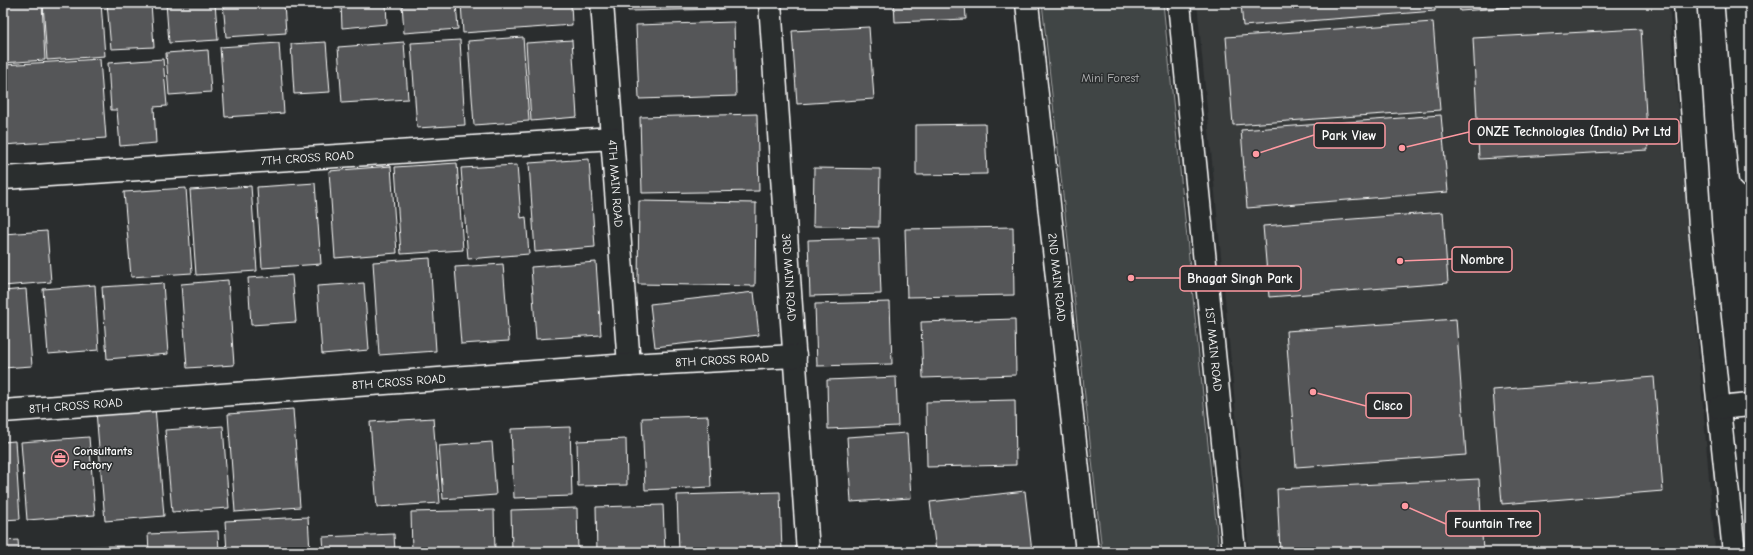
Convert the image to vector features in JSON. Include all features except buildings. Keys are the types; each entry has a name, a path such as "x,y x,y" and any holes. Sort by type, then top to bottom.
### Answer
{"main road":[{"name":"4TH MAIN ROAD","path":"602,3 629,365"},
{"name":"3RD MAIN ROAD","path":"770,3 808,552"},
{"name":"2ND MAIN ROAD","path":"1027,3 1087,552"},
{"name":"1ST MAIN ROAD","path":"1179,3 1234,552"},
{"path":"1685,3 1700,226 1734,552"},
{"path":"1736,3 1750,177"},
{"name":"7TH CROSS ROAD","path":"3,178 612,138"},
{"name":"8TH CROSS ROAD","path":"3,411 629,365 795,356"},
{"path":"1719,408 1750,405"}],"shaded area":[{"path":"1197,3 1669,3 1715,549 1685,552 1249,552"}],"green space":[{"name":"Mini Forest","path":"1042,3 1163,3 1219,552 1102,552"}],"place":[{"name":"ONZE Technologies (India) Pvt Ltd","path":"1402,148"},
{"name":"Park View","path":"1256,154"},
{"name":"Nombre","path":"1400,261"},
{"name":"Bhagat Singh Park","path":"1131,278"},
{"name":"Cisco","path":"1313,392"},
{"name":"Consultants Factory","path":"60,458"},
{"name":"Fountain Tree","path":"1405,506"}]}
